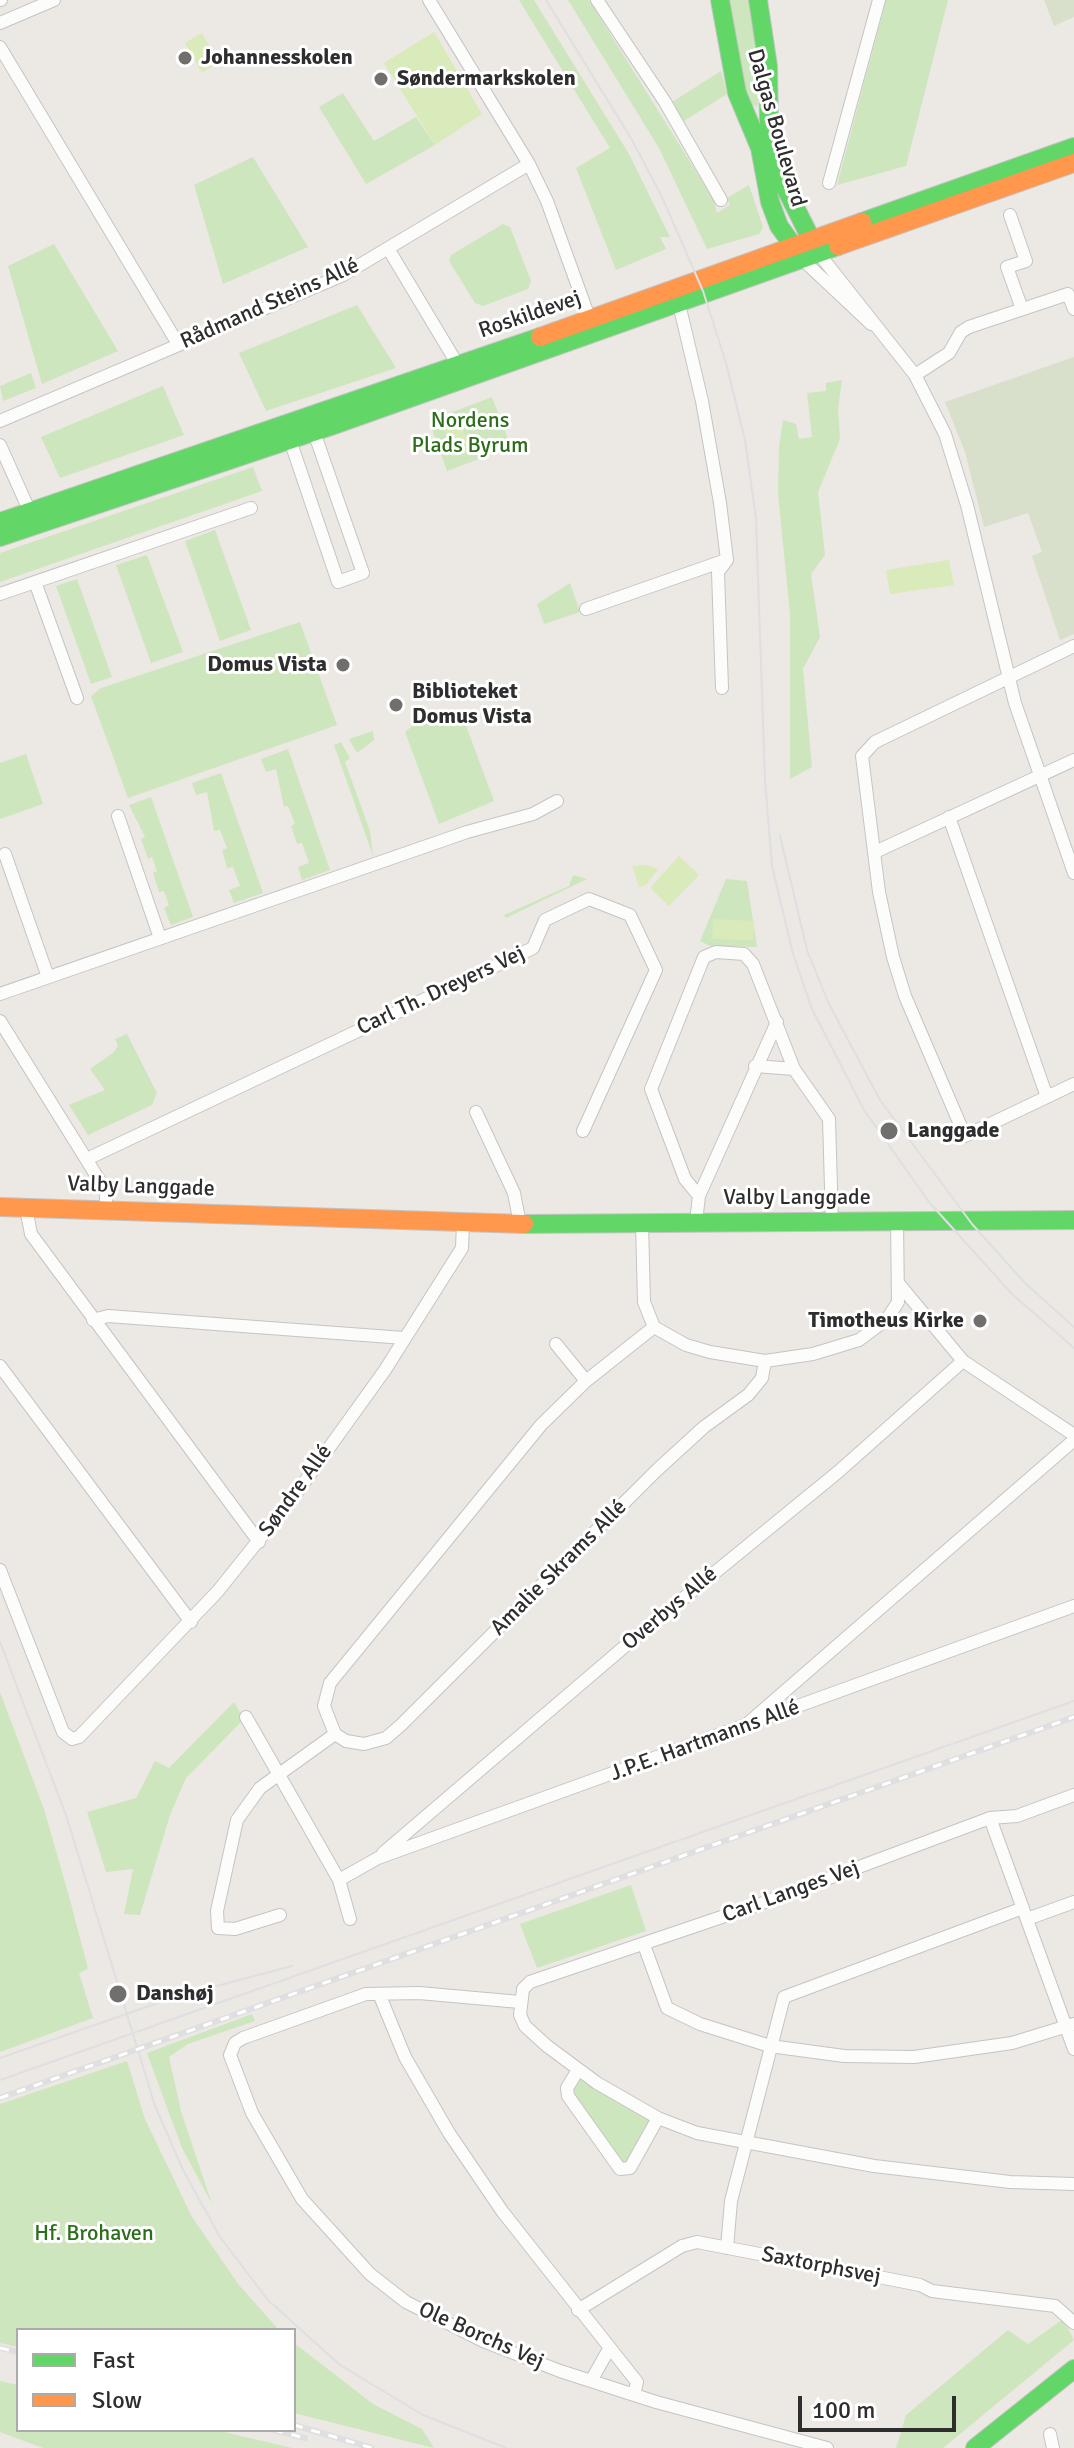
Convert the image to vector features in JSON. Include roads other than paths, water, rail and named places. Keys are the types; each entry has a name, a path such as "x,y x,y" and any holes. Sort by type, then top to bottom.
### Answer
{"street":[{"path":"0,23 54,0"},
{"path":"429,0 529,164 547,201 590,320"},
{"path":"597,0 665,102 721,200"},
{"name":"Dalgas Boulevard","path":"720,0 737,93 758,139 770,202 792,246"},
{"name":"Dalgas Boulevard","path":"758,0 768,66 769,124 779,175 811,252"},
{"path":"829,183 879,0"},
{"path":"0,47 178,344"},
{"name":"Roskildevej","path":"0,537 314,432 676,296 792,246 811,252 1074,147"},
{"name":"Roskildevej","path":"0,522 590,320 676,296 1074,163"},
{"name":"Rådmand Steins Allé","path":"0,421 343,275 529,164"},
{"path":"1010,215 1026,261 1007,267 1022,309"},
{"path":"389,250 458,365"},
{"path":"811,252 882,333 933,404 952,453 1009,677 1074,873"},
{"path":"915,375 949,353 961,332 969,327 1068,294 1074,309"},
{"path":"676,296 705,413 727,560 718,572 722,688"},
{"path":"297,420 314,432 363,573 338,582 290,440 297,420"},
{"path":"0,445 30,512"},
{"path":"0,594 251,508"},
{"path":"586,609 727,560"},
{"path":"35,582 77,698"},
{"path":"1074,646 867,747 862,756 893,957 905,996 965,1136 1074,1084"},
{"path":"875,852 1074,760"},
{"path":"0,994 458,835 533,814 557,801"},
{"path":"118,816 160,938"},
{"path":"949,817 1047,1097"},
{"path":"5,854 48,977"},
{"name":"Carl Th. Dreyers Vej","path":"87,1159 533,948 545,920 589,899 630,915 656,970 597,1114 583,1131"},
{"path":"699,1196 685,1179 651,1089 704,957 716,952 744,954 753,964 794,1069 829,1119 832,1222"},
{"path":"0,1021 106,1191 106,1209"},
{"path":"696,1222 699,1196 777,1022"},
{"path":"755,1066 794,1069"},
{"path":"476,1112 514,1193 520,1224"},
{"name":"Valby Langgade","path":"0,1207 463,1224 1074,1220"},
{"path":"26,1208 31,1234 259,1542"},
{"path":"642,1223 644,1302 654,1327 698,1348 765,1361 813,1354 859,1340 887,1319 898,1302 897,1221"},
{"name":"Søndre Allé","path":"0,1570 63,1732 72,1739 87,1732 191,1622 259,1542 404,1338 462,1248 463,1224"},
{"path":"742,1728 1074,1438 963,1361 899,1284"},
{"path":"93,1320 108,1316 404,1338"},
{"path":"280,1915 235,1929 218,1928 216,1921 230,1840 248,1801 278,1774 335,1734 324,1706 325,1695 337,1672 541,1425 586,1381 654,1327"},
{"path":"556,1344 586,1381"},
{"name":"Amalie Skrams Allé","path":"335,1734 346,1741 364,1744 386,1738 401,1725 657,1470 704,1427 748,1395 762,1378 765,1361"},
{"name":"Overbys Allé","path":"378,1858 632,1640 894,1424 963,1361"},
{"path":"0,1366 191,1622"},
{"name":"J.P.E. Hartmanns Allé","path":"339,1880 378,1858 1074,1606"},
{"path":"246,1717 339,1880 350,1919"},
{"name":"Carl Langes Vej","path":"520,2002 523,1989 530,1982 644,1945 990,1818 1017,1816 1074,1795"},
{"path":"990,1818 1070,2025 1074,2049"},
{"path":"727,2248 731,2201 784,1997 1025,1914 1074,1902"},
{"path":"644,1945 667,2008 700,2024 770,2046 844,2056 914,2057 1012,2043 1070,2025"},
{"name":"Ole Borchs Vej","path":"520,2002 392,1992 380,1996 357,1996 235,2043 230,2055 264,2137 322,2224 370,2274 394,2293 483,2341 591,2381 827,2448"},
{"path":"380,1996 405,2057 449,2133 502,2211 637,2382 634,2395"},
{"path":"520,2002 520,2015 525,2026 578,2070 658,2118 697,2133 745,2144 929,2173 1074,2184"},
{"path":"578,2070 567,2088 568,2096 620,2169 630,2168 658,2118"},
{"name":"Saxtorphsvej","path":"578,2310 689,2243 920,2285 932,2291 1055,2306 1074,2323"},
{"path":"591,2381 609,2349"},
{"path":"975,2448 1074,2369"},
{"path":"1050,2434 1053,2448"}],"tram line":[{"path":"546,0 632,140 662,197 703,291 726,363 745,440 756,518 765,781 772,866 793,954 812,1009 864,1110 929,1202 1012,1294 1074,1348"},
{"path":"780,836 807,950 828,1002 880,1100 972,1224 1025,1283 1074,1327"},
{"path":"0,1642 67,1818 155,2106 183,2170 220,2237 268,2300 340,2365 423,2415 506,2448"},
{"path":"0,2080 1074,1701"},
{"path":"0,2058 175,1997 292,1966"}],"railway":[{"path":"0,2098 1074,1717"},
{"path":"0,2348 16,2352"},
{"path":"296,2426 372,2448"},
{"path":"282,2432 305,2438"}],"place":[{"name":"Johannesskolen","path":"185,58"},
{"name":"Søndermarkskolen","path":"381,79"},
{"name":"Domus Vista","path":"343,665"},
{"name":"Biblioteket Domus Vista","path":"396,705"},
{"name":"Langgade","path":"889,1131"},
{"name":"Timotheus Kirke","path":"980,1321"},
{"name":"Danshøj","path":"118,1994"}],"park label":[{"name":"Nordens Plads Byrum","path":"470,434"},
{"name":"Hf. Brohaven","path":"94,2234"}]}
